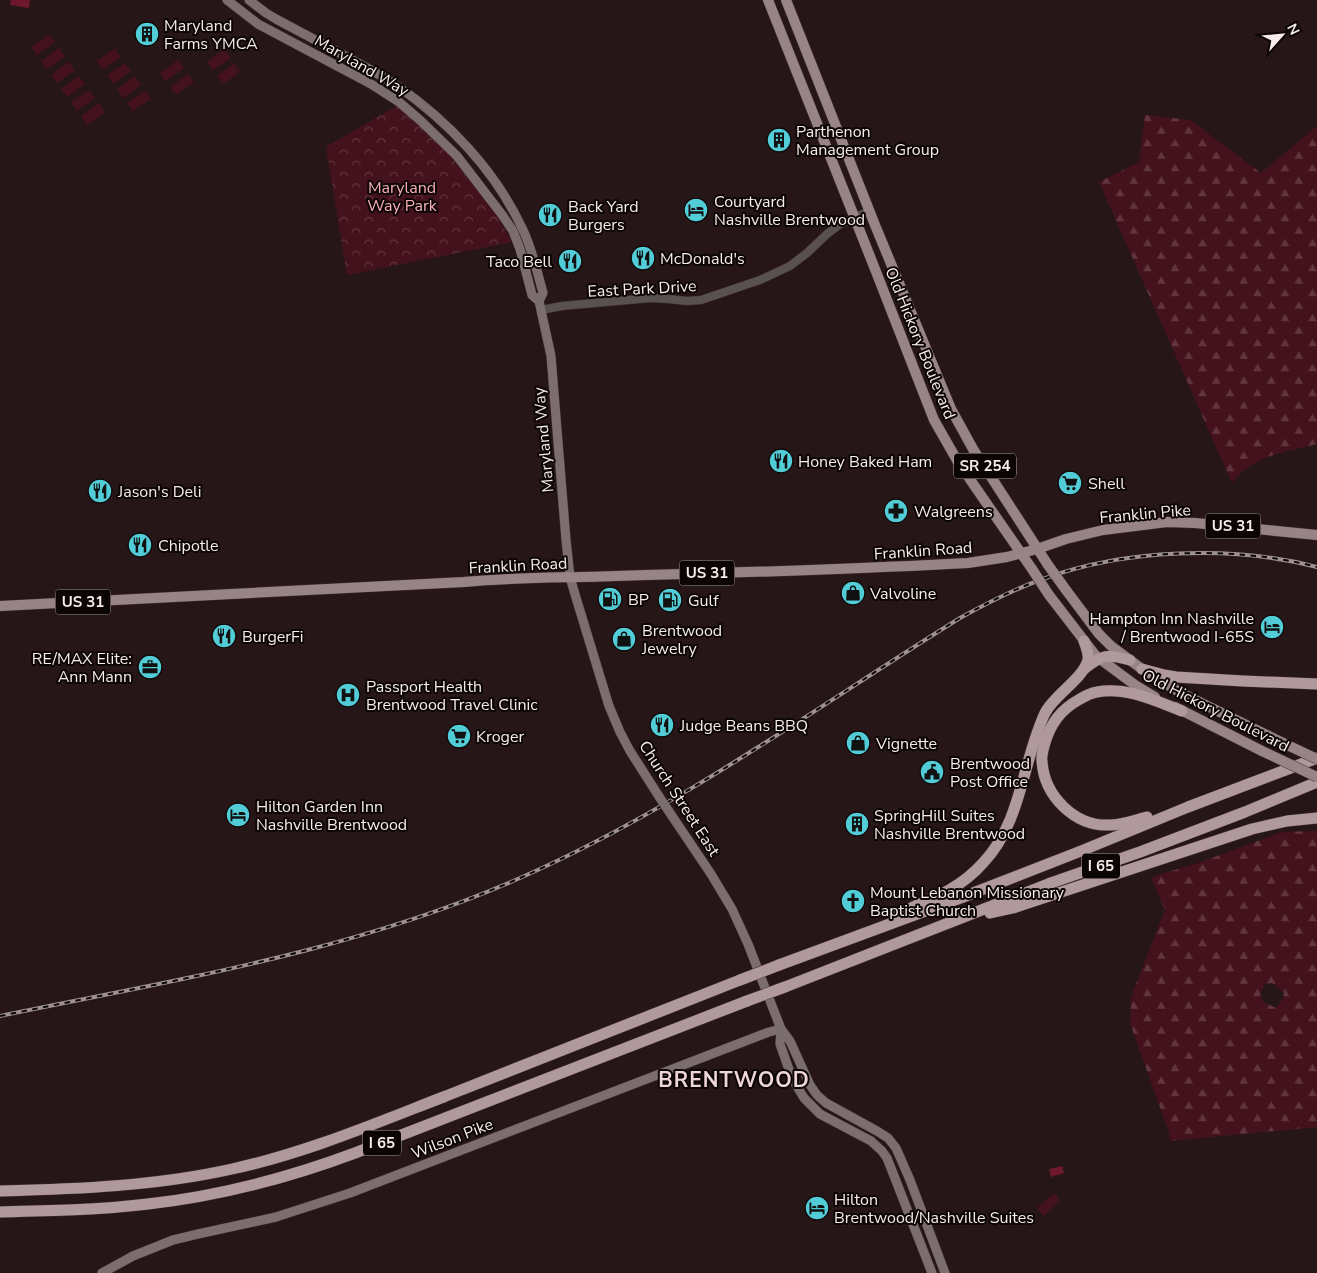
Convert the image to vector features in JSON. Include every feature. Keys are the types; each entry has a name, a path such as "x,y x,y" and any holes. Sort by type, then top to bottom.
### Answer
{"highway":[{"path":"1082,671 1088,659 1088,651 1084,642"},
{"path":"779,965 948,892 966,880 984,863 997,846 1008,826 1036,735 1046,710 1082,671 1093,662 1106,655 1130,660"},
{"path":"1142,669 1164,675 1182,677 1317,684"},
{"path":"1182,711 1131,694 1113,691 1096,692 1069,705 1058,716 1050,730 1041,760 1050,790 1059,803 1070,812 1092,823 1110,826 1188,807"},
{"name":"I 65","path":"0,1192 145,1184 224,1171 275,1158 344,1135 779,965 964,897 1188,807 1317,758"},
{"name":"I 65","path":"0,1212 80,1210 148,1204 218,1193 277,1179 324,1164 786,987 1048,884 1140,852 1245,812 1317,782"},
{"path":"1245,812 1317,789"},
{"path":"956,920 1013,908 1252,830 1287,821 1317,818"}],"main road":[{"name":"Maryland Way","path":"227,0 268,30 371,84 399,102 457,156 513,231 520,249 532,295 540,305"},
{"name":"Maryland Way","path":"249,0 276,19 395,84 431,111 468,148 500,188 530,246 543,293 540,305 551,356 570,578"},
{"name":"Old Hickory Boulevard","path":"768,0 934,420 958,462 1049,595 1099,659 1134,686 1317,777"},
{"name":"Old Hickory Boulevard","path":"786,0 869,211 952,409 973,449 1048,565 1100,634 1111,646 1142,669 1181,693 1317,758"},
{"path":"268,30 276,19"},
{"path":"488,196 500,188"},
{"name":"Franklin Pike","path":"1037,549 1066,539 1103,530 1167,522 1239,526 1317,535"},
{"name":"Franklin Road","path":"0,606 520,578 888,568 968,563 1007,557 1037,549"},
{"name":"Church Street East","path":"570,578 611,712 620,732 630,751 732,909 748,944 781,1029 790,1041 805,1077 817,1095 831,1106 878,1131 888,1138 896,1148 908,1172 945,1273"},
{"name":"Church Street East","path":"781,1029 780,1044 792,1078 804,1098 820,1114 871,1141 887,1158 932,1273"},
{"name":"Wilson Pike","path":"102,1273 133,1256 165,1243 313,1206 361,1189 781,1029"}],"street":[{"name":"East Park Drive","path":"540,305 562,306 650,298 687,301 701,300 760,280 790,266 833,228 869,211"}],"green space":[{"path":"49,34 55,42 37,55 31,47"},
{"path":"59,48 65,56 47,69 41,61"},
{"path":"115,48 121,57 103,70 97,61"},
{"path":"225,49 231,58 213,70 207,62"},
{"path":"178,60 184,68 166,81 160,73"},
{"path":"69,62 75,70 57,83 51,75"},
{"path":"125,63 131,71 113,84 107,75"},
{"path":"234,63 240,72 223,84 217,76"},
{"path":"188,74 194,82 176,95 170,87"},
{"path":"79,76 85,84 67,97 61,89"},
{"path":"135,76 141,85 123,98 117,89"},
{"path":"89,90 95,98 77,111 71,102"},
{"path":"145,90 151,99 133,111 127,103"},
{"path":"99,103 105,112 87,125 81,116"},
{"name":"Maryland Way Park","path":"396,106 441,140 481,186 512,242 347,275 326,147"},
{"path":"1145,115 1190,120 1261,173 1317,126 1317,444 1282,452 1260,460 1250,466 1232,483 1099,182 1139,162"},
{"path":"1317,831 1317,1127 1170,1141 1169,1133 1130,1023 1131,997 1165,910 1151,877 1198,863 1282,832","holes":["1272,983 1284,993 1283,999 1276,1008 1263,1002 1260,994 1265,984"]},
{"path":"1054,1193 1060,1201 1044,1216 1037,1208"}],"shaded area":[{"path":"11,0 30,0 29,8 10,5"},
{"path":"1062,1166 1064,1173 1051,1177 1049,1169"}],"railway":[{"path":"0,1016 198,976 329,944 394,925 520,878 578,851 635,821 744,756 960,618 1022,587 1043,579 1108,561 1143,556 1179,554 1215,553 1250,555 1317,567"}],"place":[{"name":"Maryland Farms YMCA","path":"147,34"},
{"name":"Parthenon Management Group","path":"779,140"},
{"name":"Courtyard Nashville Brentwood","path":"696,210"},
{"name":"Back Yard Burgers","path":"550,215"},
{"name":"McDonald's","path":"643,258"},
{"name":"Taco Bell","path":"570,261"},
{"name":"Honey Baked Ham","path":"781,461"},
{"name":"Shell","path":"1070,483"},
{"name":"Jason's Deli","path":"100,491"},
{"name":"Walgreens","path":"896,511"},
{"name":"Chipotle","path":"140,545"},
{"name":"Valvoline","path":"853,593"},
{"name":"BP","path":"610,599"},
{"name":"Gulf","path":"670,600"},
{"name":"Hampton Inn Nashville / Brentwood I-65S","path":"1272,627"},
{"name":"BurgerFi","path":"224,636"},
{"name":"Brentwood Jewelry","path":"624,639"},
{"name":"RE/MAX Elite: Ann Mann","path":"150,667"},
{"name":"Passport Health Brentwood Travel Clinic","path":"348,695"},
{"name":"Judge Beans BBQ","path":"662,725"},
{"name":"Kroger","path":"459,736"},
{"name":"Vignette","path":"858,743"},
{"name":"Brentwood Post Office","path":"932,772"},
{"name":"Hilton Garden Inn Nashville Brentwood","path":"238,815"},
{"name":"SpringHill Suites Nashville Brentwood","path":"857,824"},
{"name":"Mount Lebanon Missionary Baptist Church","path":"853,901"},
{"name":"Hilton Brentwood/Nashville Suites","path":"817,1208"}],"district":[{"name":"BRENTWOOD","path":"734,1080"}]}
